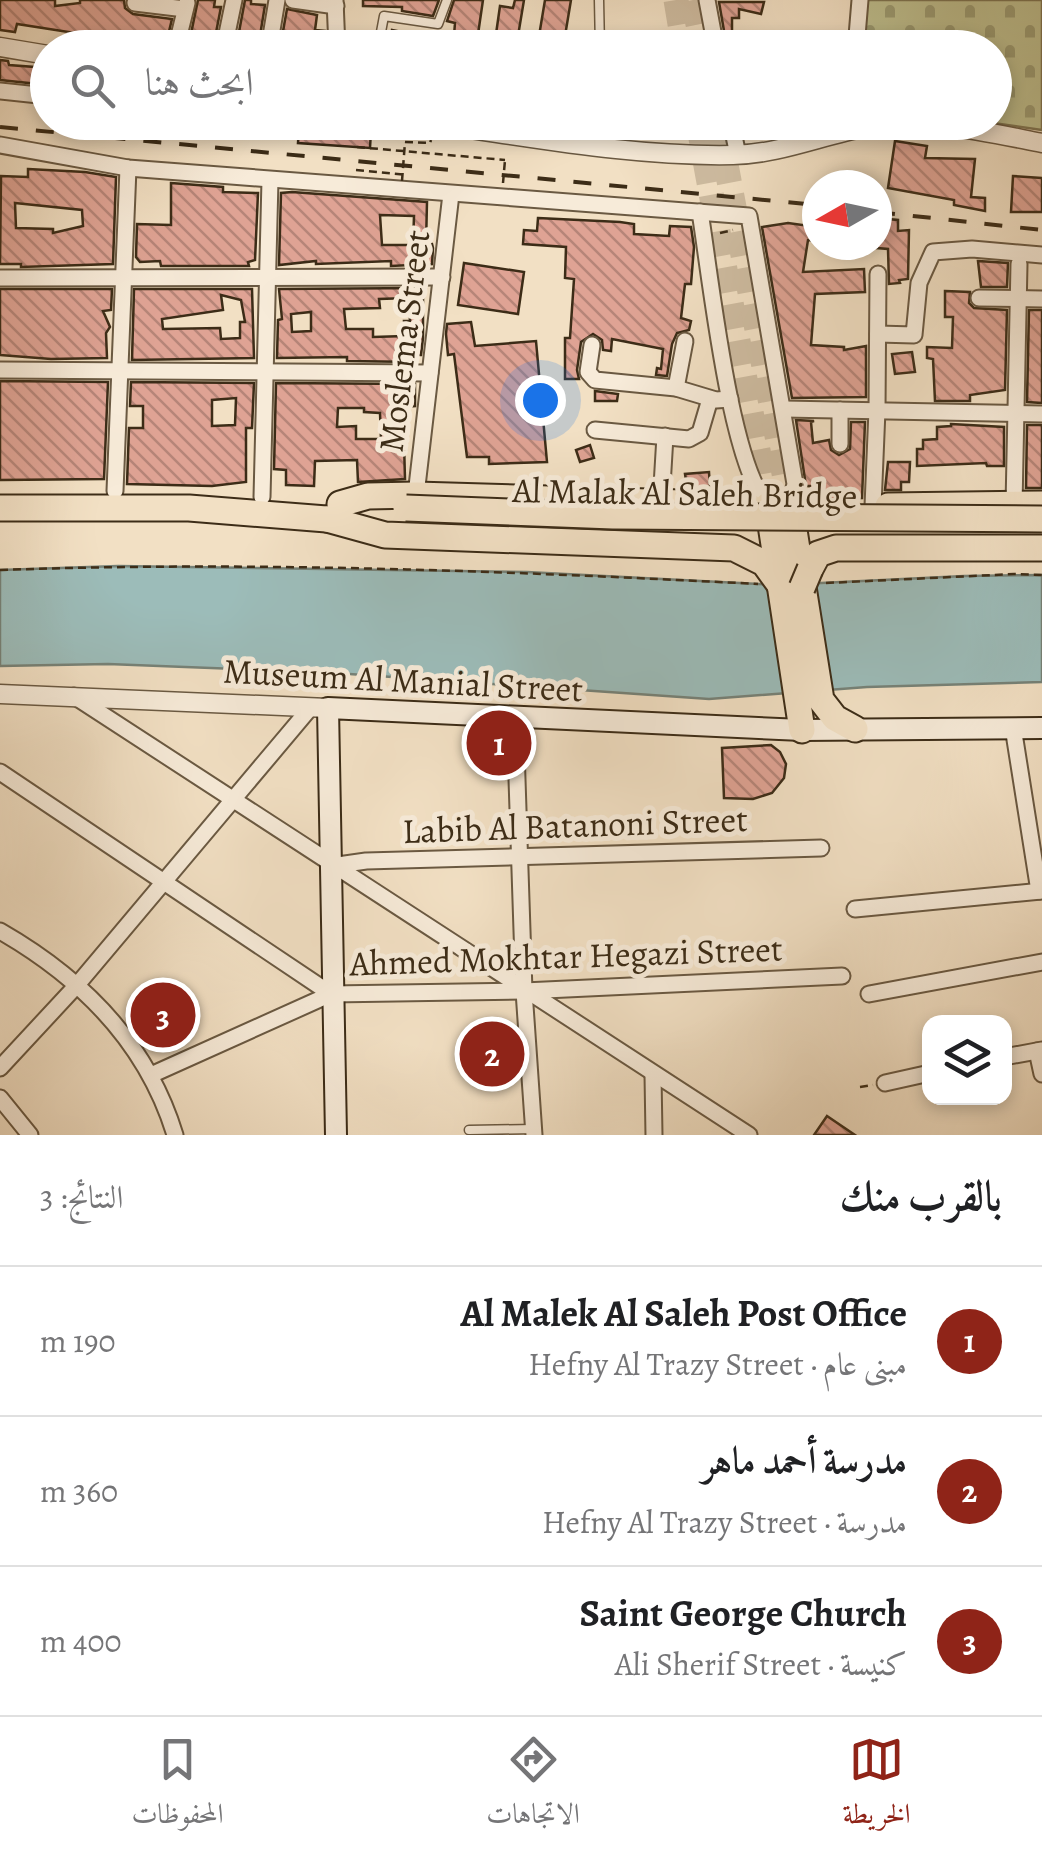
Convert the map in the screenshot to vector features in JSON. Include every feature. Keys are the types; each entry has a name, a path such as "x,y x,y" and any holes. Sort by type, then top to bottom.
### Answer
{"highway":[{"path":"0,493 115,491 262,497 333,512 386,535 734,548 788,575"},
{"path":"0,508 333,512 368,496 416,495 779,505 1042,504"},
{"path":"673,503 686,546"},
{"path":"779,505 808,705 855,729"},
{"path":"872,547 863,526 873,506"},
{"name":"Al Malak Al Saleh Bridge","path":"333,512 1042,519"},
{"name":"Al Malak Al Saleh Bridge","path":"333,512 407,525 1042,534"},
{"path":"788,575 826,550 1042,548"}],"main road":[{"name":"Museum Al Manial Street","path":"320,708 515,719 808,705"},
{"path":"320,708 331,866 336,1135"},
{"path":"855,729 1042,728"}],"street":[{"path":"228,30 234,0"},
{"path":"272,30 277,0"},
{"path":"292,0 335,3 336,30"},
{"path":"707,0 713,30"},
{"path":"858,30 860,0"},
{"path":"135,3 186,4 180,30"},
{"path":"0,47 30,52"},
{"path":"0,91 30,94"},
{"path":"1012,139 1042,143"},
{"path":"546,140 615,150 738,154 791,148 813,140"},
{"path":"735,140 738,154"},
{"path":"0,145 128,168 270,180 452,194 700,212 749,216 795,484 779,505 751,482 730,399 700,212"},
{"path":"115,491 128,168"},
{"path":"262,497 270,180"},
{"name":"Moslema Street","path":"416,495 452,194"},
{"path":"878,334 914,334 919,284 933,252 972,249 1042,255"},
{"path":"1014,505 1020,264"},
{"path":"873,506 878,274"},
{"path":"0,278 442,276"},
{"path":"979,298 1042,299"},
{"path":"676,388 685,340"},
{"path":"592,345 588,372 591,378 730,399"},
{"path":"0,370 430,373"},
{"path":"594,430 696,436 710,399"},
{"path":"784,408 1042,414"},
{"path":"840,410 840,444"},
{"path":"664,436 673,503"},
{"name":"Museum Al Manial Street","path":"0,694 320,708"},
{"path":"74,696 748,1135"},
{"path":"0,1068 77,985 233,800 320,708"},
{"path":"515,719 524,991 534,1132"},
{"path":"855,909 1040,891 1013,728"},
{"name":"Ahmed Mokhtar Hegazi Street","path":"0,772 331,994 524,991 842,976"},
{"name":"Labib Al Batanoni Street","path":"331,866 821,848"},
{"path":"0,932 32,950 116,1022 152,1076 174,1135"},
{"path":"869,994 1042,962"},
{"path":"152,1076 331,994"},
{"path":"1012,1056 1040,1050 1042,1074"},
{"path":"652,1075 654,1135"},
{"path":"884,1082 922,1075"},
{"path":"0,1098 30,1135"}],"lane":[{"path":"381,30 384,16 438,24 447,0"},
{"path":"599,0 600,30"},
{"path":"470,1130 534,1132"}],"path":[{"path":"402,181 404,142 430,143"},
{"path":"356,147 505,160 503,183"},
{"path":"720,233 738,229"},
{"path":"0,570 118,566 1042,576"}],"green space":[{"path":"860,0 1042,0 1042,130 1012,126 1012,30 858,30"}],"water":[{"path":"118,566 527,572 780,585 1042,575 1042,682 867,687 709,699 335,673 108,664 0,666 0,570"}],"building":[{"path":"0,0 55,0 55,6 80,0 124,0 125,8 133,14 172,19 169,30 56,30 17,24 15,32 0,30"},
{"path":"198,0 215,0 214,7 221,7 217,30 192,30"},
{"path":"245,0 265,5 261,30 239,30"},
{"path":"363,0 439,0 433,16 402,11 402,7 363,6"},
{"path":"454,0 483,0 479,30 454,30 455,23 447,21"},
{"path":"515,0 524,0 519,30 497,30 500,6 513,8"},
{"path":"545,0 571,0 566,30 540,30"},
{"path":"719,2 764,2 761,14 739,9 739,18 732,18 732,30 724,30"},
{"path":"287,9 317,15 315,30 283,30"},
{"path":"0,60 30,67 30,83 0,80"},
{"path":"298,140 370,140 370,148 298,143"},
{"path":"895,141 927,146 925,158 975,159 971,197 985,198 985,211 954,205 954,200 892,189"},
{"path":"28,169 116,177 113,264 0,264 1,176 28,177","holes":["15,203 82,210 83,226 53,233 53,229 16,228"]},
{"path":"1013,176 1042,178 1042,212 1011,212"},
{"path":"171,183 223,187 223,192 258,193 255,260 248,262 249,266 161,266 160,261 140,262 136,257 137,224 171,225"},
{"path":"281,193 427,202 426,244 432,244 432,264 391,266 391,261 316,261 279,265","holes":["380,215 414,216 413,245 382,245"]},
{"path":"538,218 634,224 634,234 669,236 670,226 691,227 691,284 685,284 681,318 691,321 689,330 677,333 672,344 667,376 656,375 657,368 661,369 663,349 612,339 611,351 603,350 602,340 593,334 581,342 579,379 565,379 565,338 570,338 574,279 565,278 566,247 523,244 524,230 537,231"},
{"path":"892,219 898,220 898,231 909,230 908,279 889,284"},
{"path":"802,225 803,272 864,269 865,292 815,294 811,345 844,350 866,346 866,397 792,398 762,227"},
{"path":"978,261 1008,263 1007,287 981,287"},
{"path":"464,263 524,272 518,314 458,305"},
{"path":"423,288 421,355 415,355 415,362 347,361 347,357 277,358 278,320 282,319 279,289","holes":["409,298 410,321 404,321 405,336 373,337 373,329 346,329 344,309 380,308 379,299","311,312 311,331 292,332 291,314"]},
{"path":"0,289 112,289 111,310 103,311 110,327 106,333 107,358 0,355"},
{"path":"134,289 252,289 254,358 132,360","holes":["221,295 241,300 245,322 240,322 240,338 221,339 220,328 163,329 162,319 223,310"]},
{"path":"945,291 970,292 969,303 974,308 1007,310 1005,390 970,395 970,401 935,401 933,359 927,358 927,347 952,348 953,317 945,317"},
{"path":"1029,310 1042,310 1042,403 1027,402"},
{"path":"471,322 475,346 536,341 547,462 489,464 489,457 467,457 454,354 448,355 446,334 447,324"},
{"path":"912,352 915,372 895,374 892,354"},
{"path":"0,381 108,382 104,479 0,480"},
{"path":"131,382 254,383 252,428 246,428 246,482 212,486 127,484 129,428 143,428 143,406 130,406","holes":["236,398 235,425 212,426 212,400"]},
{"path":"276,383 415,384 415,406 403,407 405,479 358,482 357,460 315,461 314,486 286,485 286,470 274,469","holes":["338,408 364,408 364,412 380,413 381,439 356,439 356,426 337,427"]},
{"path":"595,391 618,394 617,401 595,401"},
{"path":"796,420 814,421 813,443 829,440 831,450 839,455 850,449 851,422 865,422 862,498 809,500 810,486 806,486"},
{"path":"1027,425 1042,425 1042,488 1026,488"},
{"path":"937,427 1004,427 1004,466 917,466 917,449 923,449 923,440 937,439"},
{"path":"590,445 594,458 580,462 576,450"},
{"path":"888,462 910,462 909,482 901,482 901,490 885,490"},
{"path":"709,472 710,488 687,487 685,474"},
{"path":"771,745 786,764 784,778 772,793 753,799 724,798 722,748"},
{"path":"827,1116 855,1135 814,1135"}],"tunnel":[{"path":"676,0 681,30"},
{"path":"693,0 699,30"},
{"path":"701,140 768,505"},
{"path":"721,140 790,505"}],"railway":[{"path":"0,127 30,130"},
{"path":"136,140 802,204"},
{"path":"892,214 1042,230"}],"place":[{"name":"Al Malek Al Saleh Post Office","path":"499,743"},
{"name":"Saint George Church","path":"163,1015"},
{"name":"مدرسة أحمد ماهر","path":"492,1054"}]}
